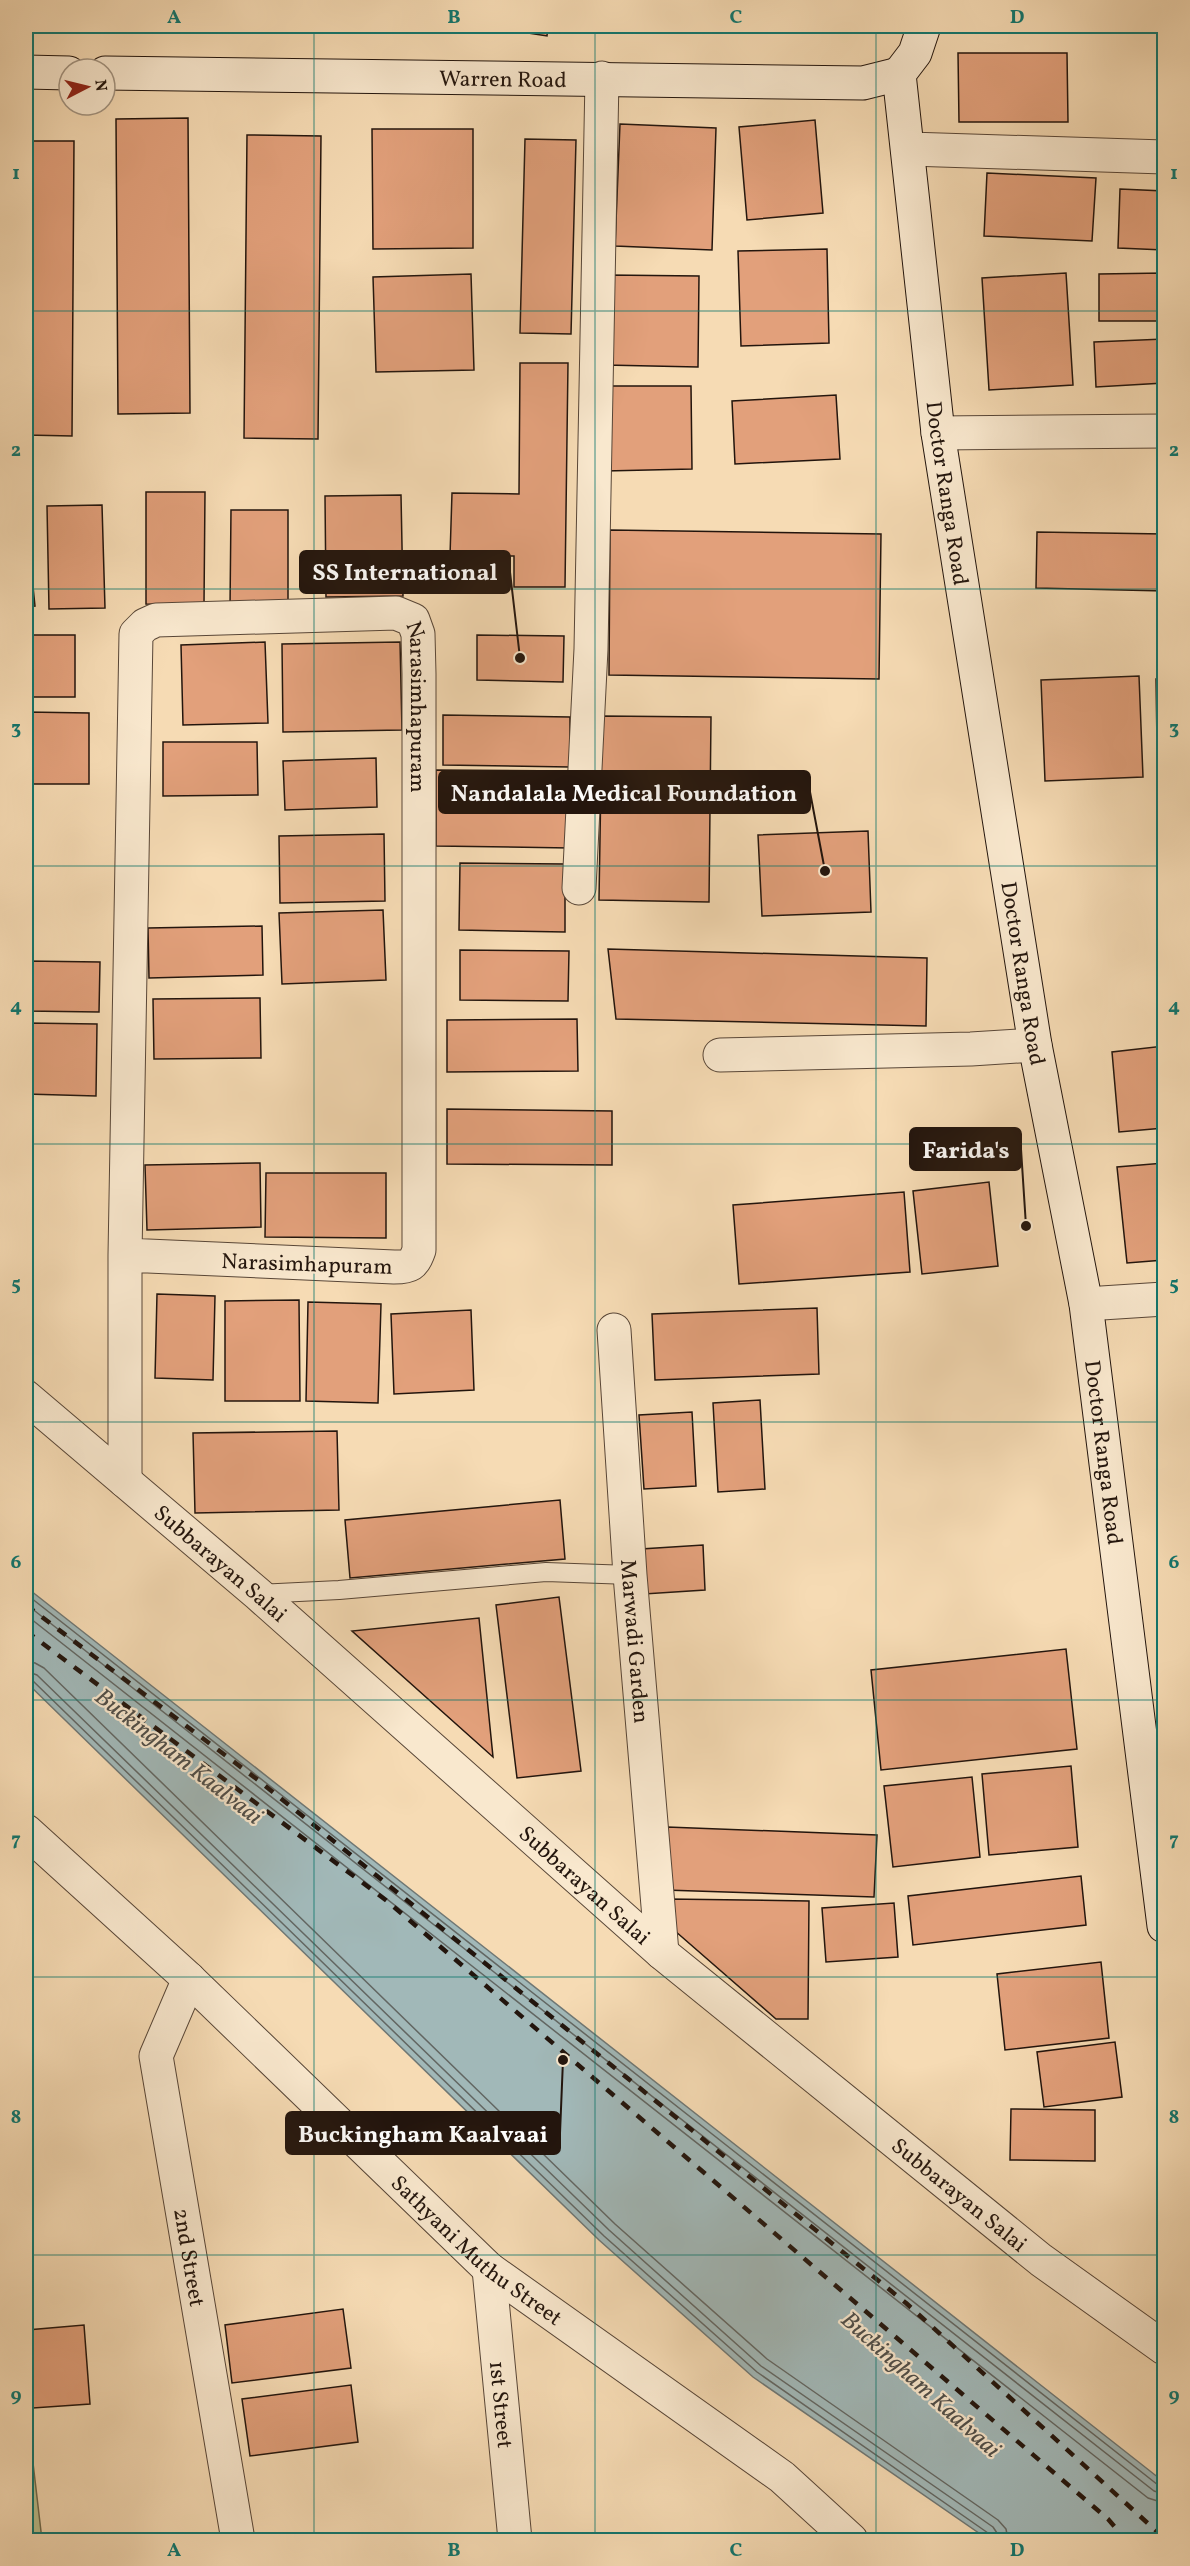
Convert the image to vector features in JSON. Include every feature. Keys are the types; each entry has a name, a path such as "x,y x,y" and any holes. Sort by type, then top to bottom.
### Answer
{"street":[{"path":"899,74 915,53 924,26"},
{"path":"26,72 57,73"},
{"name":"Warren Road","path":"117,73 863,83 899,74"},
{"name":"Doctor Ranga Road","path":"899,74 909,149 938,433 1035,1045 1086,1304 1164,1926"},
{"path":"579,888 591,649 602,78"},
{"path":"909,149 1164,158"},
{"path":"938,433 1164,431"},
{"name":"Narasimhapuram","path":"125,1255 394,1267 408,1267 415,1262 419,1250 419,674 418,634 413,620 396,613 370,616 156,620 145,625 136,634 125,1255 125,1481"},
{"path":"720,1054 971,1049 1035,1045"},
{"path":"1086,1304 1164,1299"},
{"name":"Marwadi Garden","path":"614,1330 630,1575 662,1953"},
{"name":"Subbarayan Salai","path":"26,1397 258,1594 662,1953 1041,2260 1164,2348"},
{"name":"Sathyani Muthu Street","path":"26,1831 189,1979 489,2269 782,2477 851,2541"},
{"name":"2nd Street","path":"189,1979 156,2056 238,2541"},
{"name":"1st Street","path":"489,2269 515,2541"}],"lane":[{"path":"258,1594 339,1590 546,1572 630,1575"}],"green space":[{"path":"26,2403 42,2540 26,2540"}],"water":[{"path":"26,1587 1164,2482 1164,2540 989,2540 753,2377 599,2240 26,1682"}],"building":[{"path":"496,26 548,26 547,36 496,28"},
{"path":"958,53 1067,53 1068,122 959,122"},
{"path":"188,118 190,413 118,414 116,119"},
{"path":"815,120 823,213 747,220 739,127"},
{"path":"620,124 716,128 712,250 615,246"},
{"path":"372,129 473,129 473,248 373,249"},
{"path":"247,135 321,136 318,439 244,438"},
{"path":"525,139 576,140 571,334 520,333"},
{"path":"26,141 74,141 72,436 26,435"},
{"path":"987,173 1096,178 1092,241 984,236"},
{"path":"1120,189 1164,191 1164,250 1118,248"},
{"path":"827,249 829,343 741,346 738,251"},
{"path":"1066,273 1073,385 989,390 982,278"},
{"path":"1164,273 1164,321 1099,321 1099,274"},
{"path":"471,274 474,370 376,372 373,277"},
{"path":"607,275 699,276 698,367 605,365"},
{"path":"1164,339 1164,383 1096,387 1094,342"},
{"path":"520,363 568,363 565,587 514,587 514,556 450,556 452,493 519,494"},
{"path":"604,386 691,386 692,469 605,471"},
{"path":"836,395 840,459 735,464 732,401"},
{"path":"146,492 205,492 204,605 146,604"},
{"path":"401,495 403,596 326,597 325,496"},
{"path":"102,505 105,608 49,609 47,506"},
{"path":"231,510 288,510 288,608 230,608"},
{"path":"26,518 35,606 26,607"},
{"path":"610,530 881,534 879,679 609,675"},
{"path":"1037,532 1164,534 1164,591 1036,588"},
{"path":"26,635 75,635 75,697 26,697"},
{"path":"477,635 564,636 563,682 477,680"},
{"path":"265,642 268,723 183,725 181,645"},
{"path":"400,642 402,730 283,732 282,644"},
{"path":"1139,676 1143,777 1045,781 1041,680"},
{"path":"1156,679 1164,679 1164,809 1158,809"},
{"path":"26,712 89,713 89,784 26,784"},
{"path":"443,715 570,717 570,767 443,765"},
{"path":"602,716 711,717 709,902 599,900"},
{"path":"163,742 257,742 258,795 163,796"},
{"path":"376,758 377,807 285,810 283,761"},
{"path":"436,770 570,771 570,848 436,846"},
{"path":"868,831 871,912 762,916 758,835"},
{"path":"384,834 385,901 280,903 279,836"},
{"path":"460,863 565,864 565,932 459,930"},
{"path":"383,910 386,980 282,984 279,913"},
{"path":"262,926 263,975 149,978 148,928"},
{"path":"608,949 927,958 926,1026 616,1019"},
{"path":"460,950 569,951 568,1001 460,1000"},
{"path":"26,961 100,962 99,1012 26,1011"},
{"path":"1159,988 1164,988 1164,1041"},
{"path":"260,998 261,1058 154,1059 153,999"},
{"path":"577,1019 578,1071 447,1072 447,1020"},
{"path":"26,1023 97,1024 96,1096 26,1094"},
{"path":"1164,1046 1164,1128 1119,1132 1112,1052"},
{"path":"447,1109 612,1111 612,1165 447,1164"},
{"path":"260,1163 261,1227 147,1230 145,1165"},
{"path":"1164,1163 1164,1260 1127,1263 1117,1167"},
{"path":"266,1173 386,1173 386,1238 265,1237"},
{"path":"989,1182 998,1266 922,1274 913,1191"},
{"path":"904,1192 910,1272 739,1284 733,1205"},
{"path":"157,1294 215,1296 213,1380 155,1378"},
{"path":"299,1300 300,1401 225,1401 225,1301"},
{"path":"308,1302 381,1304 378,1403 306,1401"},
{"path":"817,1308 819,1374 655,1380 652,1314"},
{"path":"471,1310 474,1390 394,1394 391,1314"},
{"path":"760,1400 765,1489 718,1492 713,1403"},
{"path":"692,1412 696,1486 644,1489 639,1415"},
{"path":"337,1431 339,1510 195,1513 193,1433"},
{"path":"560,1500 565,1559 350,1578 345,1520"},
{"path":"703,1545 705,1590 644,1594 641,1549"},
{"path":"559,1597 581,1771 517,1778 496,1605"},
{"path":"479,1618 493,1757 352,1631"},
{"path":"1066,1649 1077,1749 881,1770 871,1670"},
{"path":"1071,1766 1078,1847 989,1855 982,1774"},
{"path":"972,1777 980,1857 893,1867 884,1786"},
{"path":"667,1827 877,1835 874,1897 665,1890"},
{"path":"1081,1876 1086,1925 913,1945 908,1896"},
{"path":"667,1899 809,1901 808,2019 776,2019 667,1924"},
{"path":"894,1903 898,1957 826,1962 822,1908"},
{"path":"1101,1962 1109,2038 1005,2050 997,1974"},
{"path":"1115,2042 1122,2097 1044,2107 1037,2052"},
{"path":"1011,2109 1095,2110 1095,2161 1010,2160"},
{"path":"343,2309 351,2368 232,2383 225,2325"},
{"path":"84,2325 90,2404 33,2408 27,2330"},
{"path":"351,2385 358,2442 250,2456 242,2399"}],"railway":[{"path":"26,1605 258,1780 906,2303 1164,2538"},
{"path":"26,1631 387,1901 1108,2519 1126,2540"}],"place":[{"name":"SS International","path":"520,658"},
{"name":"Nandalala Medical Foundation","path":"825,871"},
{"name":"Farida's","path":"1026,1226"},
{"name":"Buckingham Kaalvaai","path":"563,2060"}]}
